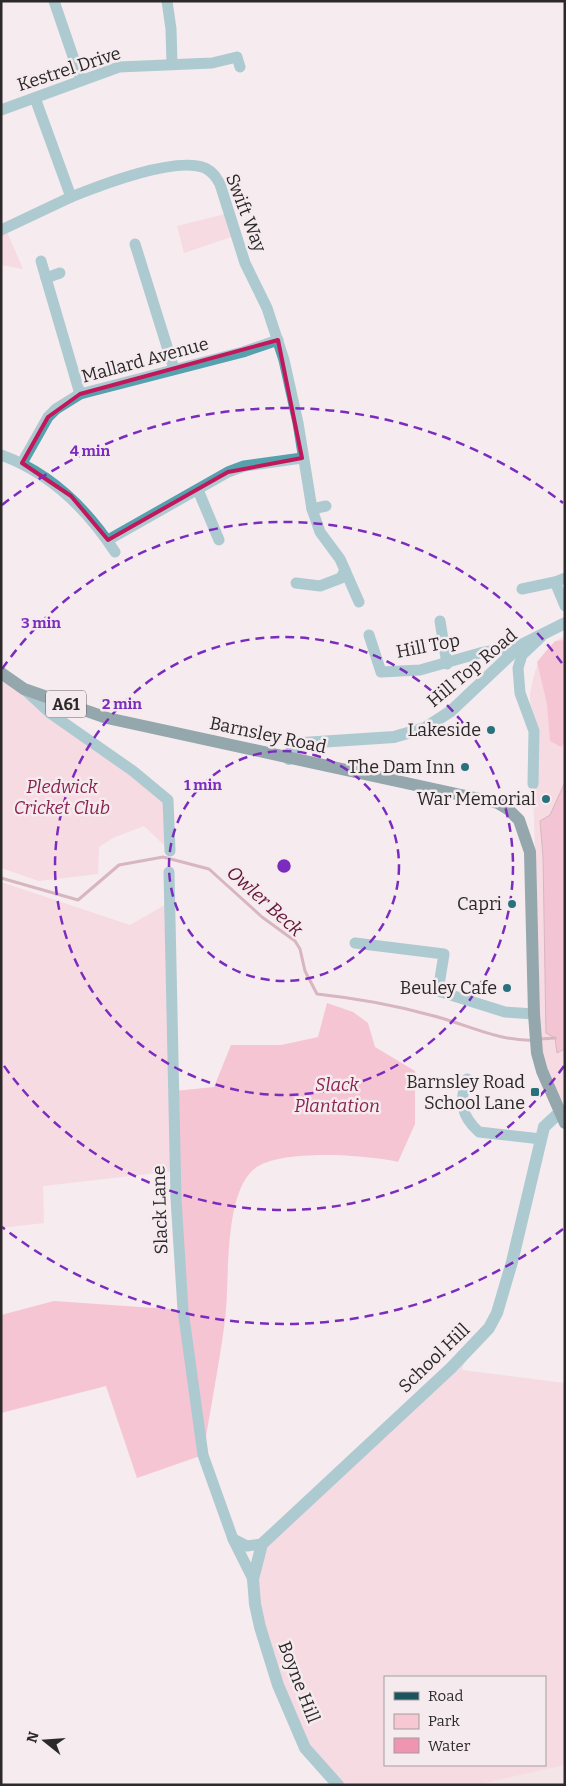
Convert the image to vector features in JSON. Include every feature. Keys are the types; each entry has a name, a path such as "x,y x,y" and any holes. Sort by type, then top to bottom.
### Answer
{"main road":[{"name":"Barnsley Road","path":"1,673 24,689 107,718 498,803 514,815 527,841 530,859 536,1039 542,1071 562,1118"}],"street":[{"path":"54,1 82,80"},
{"path":"167,1 171,29 172,64"},
{"name":"Kestrel Drive","path":"1,110 119,67 212,63 241,59"},
{"path":"35,98 71,197"},
{"name":"Swift Way","path":"1,230 98,186 169,168 190,165 210,172 220,184 246,263 267,308 278,340 292,392 302,458 316,522 320,532 340,559 359,602"},
{"path":"135,252 174,369"},
{"path":"41,262 80,394"},
{"path":"46,278 60,273"},
{"name":"Mallard Avenue","path":"22,463 48,417 61,405 80,394 243,352 278,340"},
{"path":"1,455 22,463 71,496 97,525 116,552"},
{"path":"108,540 244,466 302,458"},
{"path":"198,490 219,540"},
{"path":"312,509 326,506"},
{"path":"215,528 227,524"},
{"path":"296,583 320,586 341,578 345,570"},
{"path":"522,589 560,580 565,606"},
{"path":"440,621 447,664"},
{"name":"Hill Top Road","path":"289,758 292,749 303,743 394,737 413,733 438,722 521,645 565,623"},
{"name":"Hill Top","path":"369,634 381,672 420,670 447,664 480,653 521,645"},
{"path":"533,784 534,731 520,693 518,668 522,655 542,636"},
{"path":"24,689 50,713 133,772 168,800 170,851"},
{"name":"Slack Lane","path":"169,872 176,1199 183,1310 203,1456 234,1539 253,1579"},
{"path":"355,943 444,954 438,991 505,1012 534,1014"},
{"path":"468,1079 461,1101 464,1114 478,1132 541,1139"},
{"name":"School Hill","path":"262,1544 461,1359 489,1328 508,1278 544,1127 562,1118"},
{"path":"234,1539 247,1546 262,1544 253,1579"},
{"name":"Boyne Hill","path":"253,1579 255,1604 260,1627 278,1685 305,1748 338,1785"}],"highlighted area":[{"path":"278,340 302,458 228,472 108,540 71,496 22,463 48,417 80,394"}],"shaded area":[{"path":"565,1765 565,1785 476,1785"}],"green space":[{"path":"229,213 237,235 184,253 177,226"},
{"path":"5,227 23,269 1,265 1,230"},
{"path":"565,636 565,1105 542,1071 530,694 536,668 544,653 556,641"},
{"path":"565,640 565,743 561,747 550,741 547,704 537,662 555,641"},
{"name":"Pledwick Cricket Club","path":"1,673 168,800 170,851 144,826 113,838 99,847 98,874 39,881 1,868"},
{"path":"1,882 130,925 170,902 175,1171 43,1186 44,1223 1,1228"},
{"name":"Slack Plantation","path":"327,1003 353,1012 368,1023 375,1047 415,1071 415,1124 398,1162 366,1157 323,1155 281,1158 265,1163 253,1170 243,1183 232,1219 225,1320 203,1455 137,1478 106,1386 1,1413 1,1315 54,1301 183,1310 175,1091 214,1087 231,1045 281,1045 318,1037"},
{"path":"466,1354 462,1370 565,1383 565,1765 476,1785 343,1785 305,1748 255,1604 262,1544"}],"water":[{"path":"565,782 565,1049 557,1053 555,1038 546,1033 543,856 540,821 550,815"}],"waterway":[{"name":"Owler Beck","path":"1,878 78,900 119,865 163,857 209,869 262,917 295,941 300,949 305,971 317,994 388,1005 443,1018 495,1035 521,1040 534,1040"},
{"name":"Owler Beck","path":"540,1039 555,1038"}],"place":[{"name":"Lakeside","path":"491,730"},
{"name":"The Dam Inn","path":"465,767"},
{"name":"War Memorial","path":"546,799"},
{"name":"Capri","path":"512,904"},
{"name":"Beuley Cafe","path":"507,988"},
{"name":"Barnsley Road School Lane","path":"535,1092"}]}
